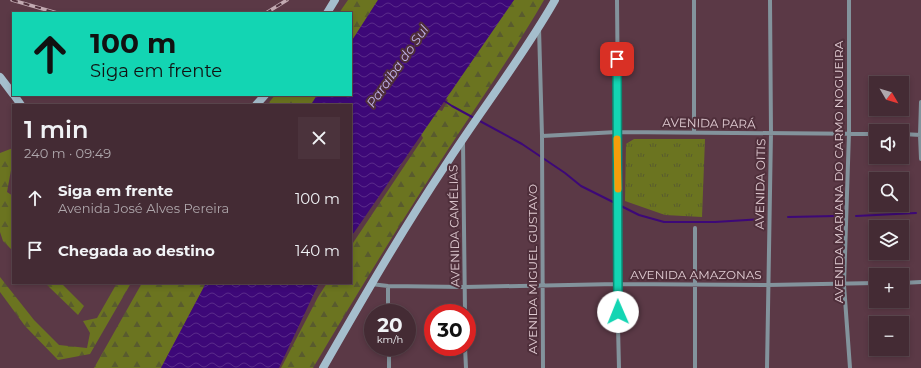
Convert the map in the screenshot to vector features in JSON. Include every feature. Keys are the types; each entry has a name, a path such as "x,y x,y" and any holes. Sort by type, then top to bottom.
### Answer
{"main road":[{"path":"328,12 335,0"},
{"path":"323,368 371,284 462,140 539,28 555,0"},
{"path":"0,77 12,94"},
{"path":"14,96 20,104"},
{"path":"257,104 263,96"}],"street":[{"path":"617,0 617,132 619,207 617,284 619,368"},
{"path":"694,0 694,132"},
{"name":"AVENIDA OITIS","path":"767,368 771,133 770,0"},
{"name":"AVENIDA MARIANA DO CARMO NOGUEIRA","path":"848,0 849,133 844,284 850,368"},
{"path":"539,28 542,136"},
{"path":"921,102 921,159"},
{"name":"AVENIDA PARÁ","path":"542,136 617,132 869,134"},
{"path":"909,134 920,135"},
{"name":"AVENIDA MIGUEL GUSTAVO","path":"542,136 543,368"},
{"name":"AVENIDA CAMÉLIAS","path":"462,140 465,304"},
{"path":"695,228 695,368"},
{"path":"909,282 921,282"},
{"name":"AVENIDA AMAZONAS","path":"371,284 388,286 464,287 617,284 768,285 869,283"},
{"path":"388,286 388,304"},
{"path":"389,356 389,368"},
{"path":"465,356 466,368"}],"green space":[{"path":"348,0 378,0 352,40 352,12 340,12"},
{"path":"514,0 544,0 362,286 313,368 281,368 326,284 352,284 352,244 423,138 413,120 422,104 442,111 448,100 437,89"},
{"path":"274,96 316,96 312,104 268,104"},
{"path":"634,139 705,139 702,217 665,215 625,201 626,144"},
{"path":"12,148 12,164 7,192 12,195 12,250 3,241 0,232 0,153"},
{"path":"0,277 34,320 59,345 87,348 90,333 83,321 97,318 116,284 130,284 90,354 58,360 25,326 0,292"},
{"path":"46,284 62,284 84,306 78,315"},
{"path":"141,284 205,284 161,368 94,368"}],"water":[{"name":"Paraiba do Sul","path":"378,0 514,0 352,236 352,104 312,104 316,96 352,96 352,40"},
{"path":"205,284 319,284 279,368 161,368"}],"waterway":[{"path":"443,100 474,118"},
{"path":"478,120 522,144 565,173 581,186 639,215 664,222 715,222 763,219"},
{"path":"856,216 916,213"},
{"path":"788,217 836,216"}],"railway":[{"path":"12,0 54,12"},
{"path":"268,12 287,0"}],"slow traffic":[{"path":"617,139 618,189"}],"route":[{"path":"617,59 619,207 617,284 618,312"}]}
